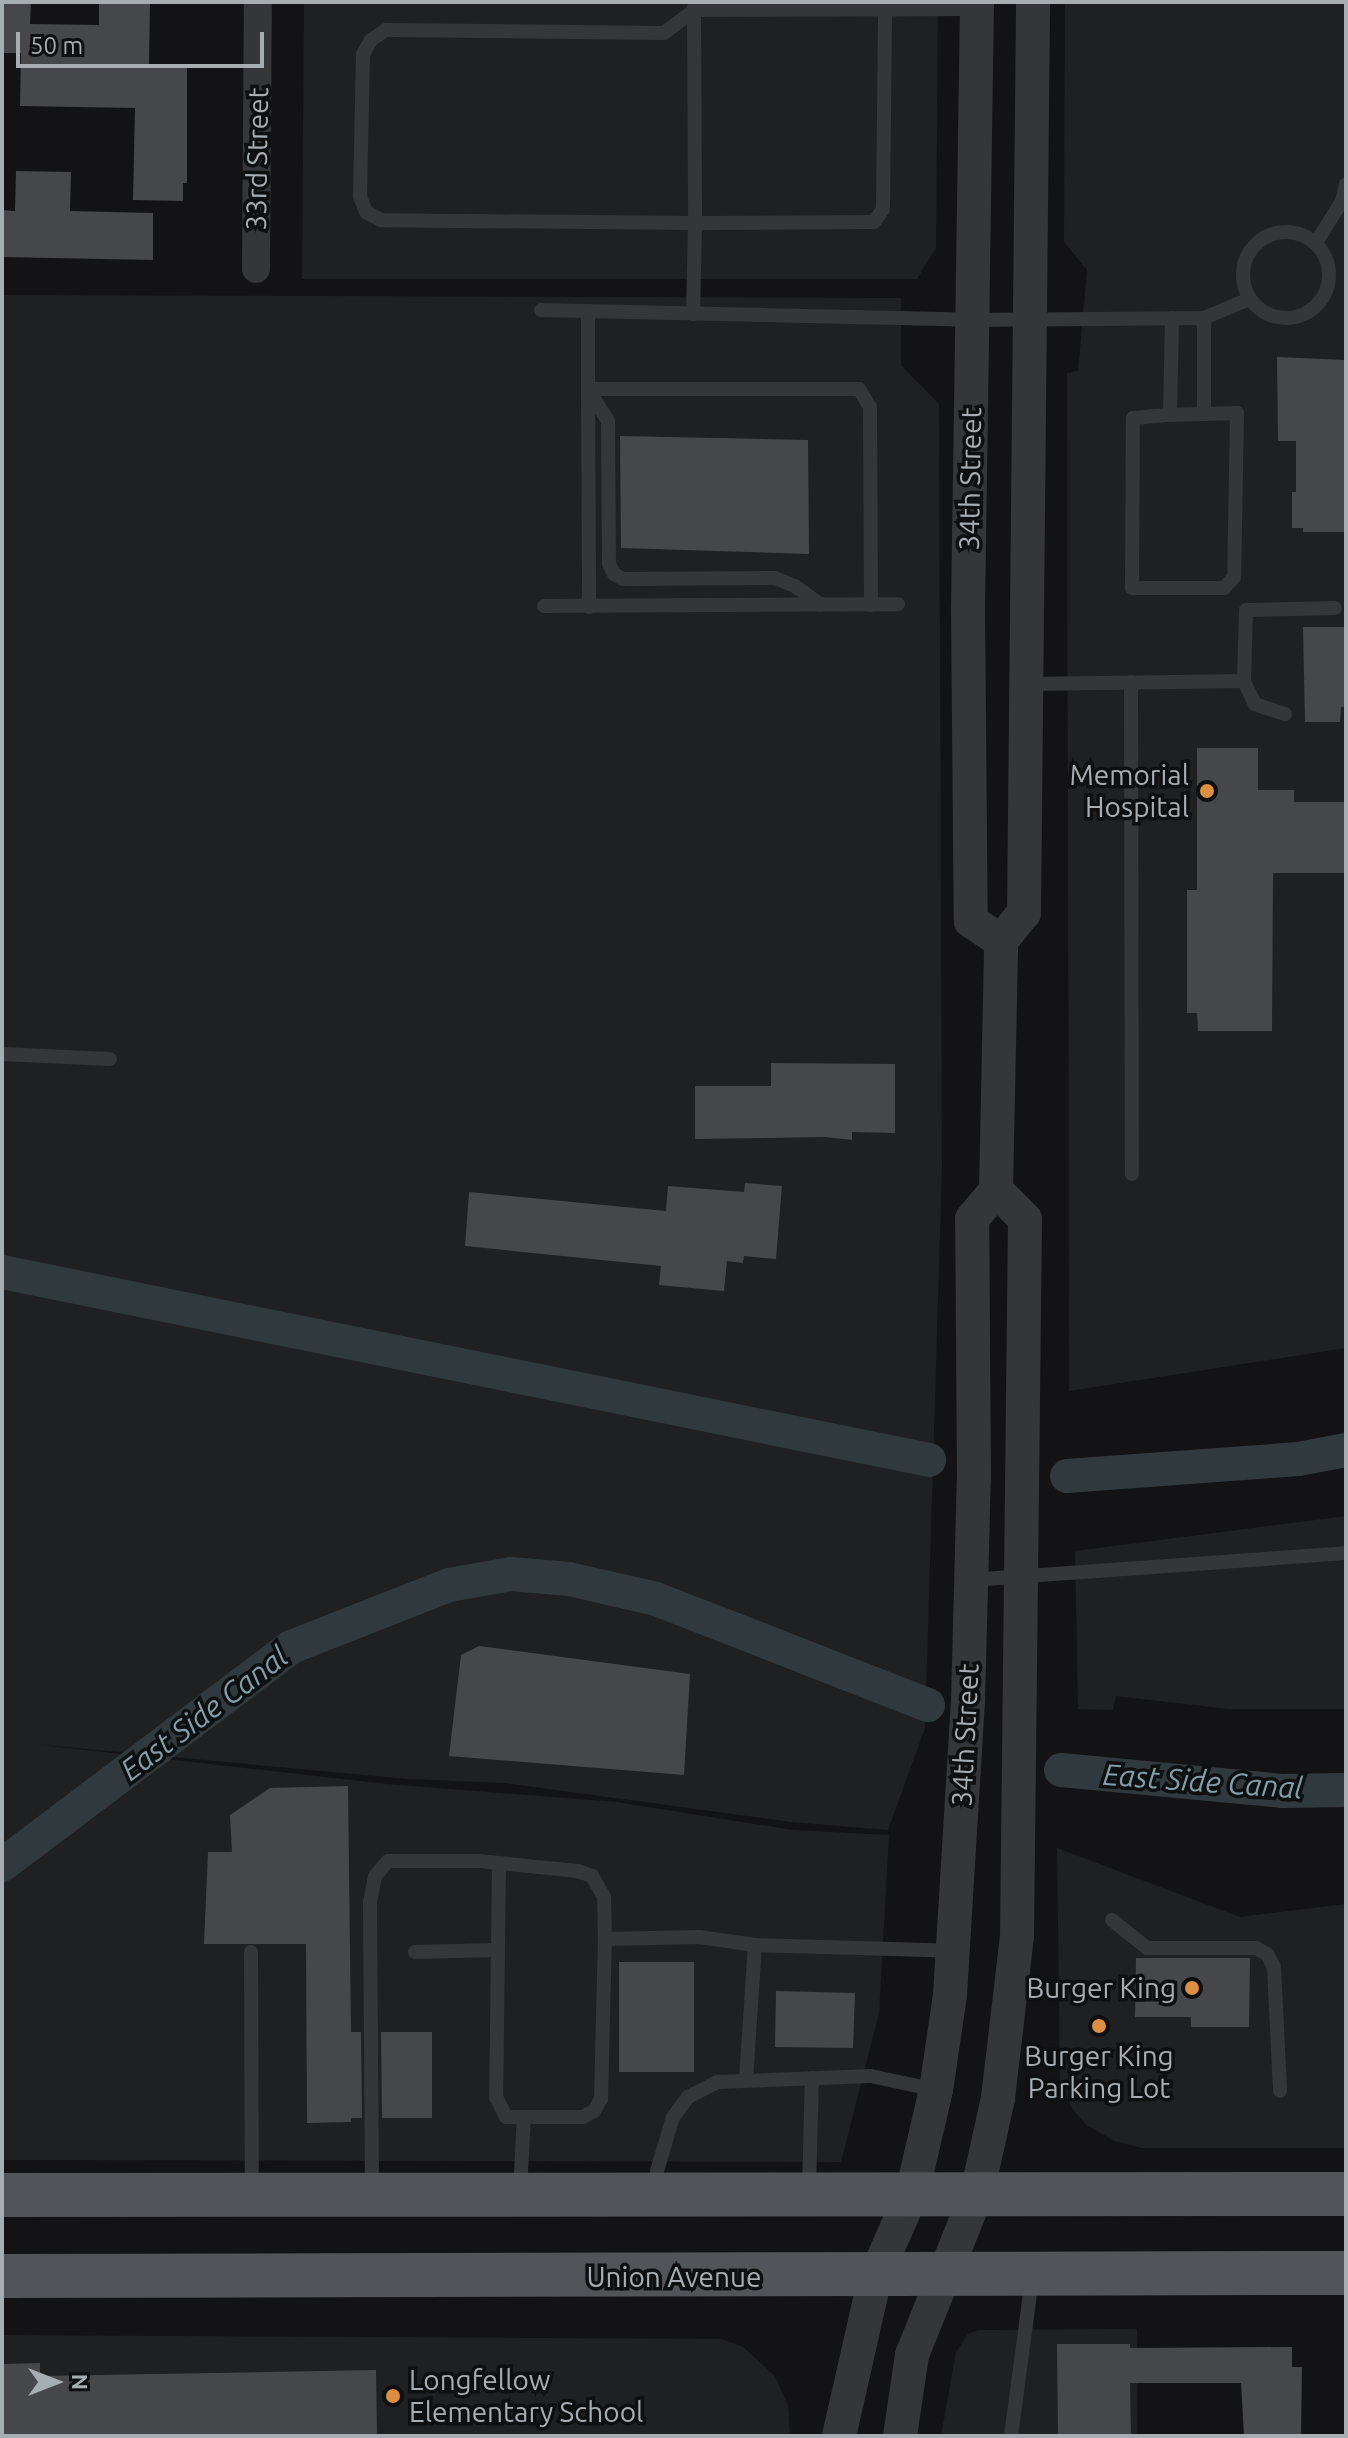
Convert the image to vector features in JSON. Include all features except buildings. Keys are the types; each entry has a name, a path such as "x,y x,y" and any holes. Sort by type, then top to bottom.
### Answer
{"main road":[{"path":"2,2195 1346,2194"},
{"name":"Union Avenue","path":"2,2276 875,2277 1346,2273"}],"street":[{"name":"33rd Street","path":"256,269 258,2"},
{"name":"34th Street","path":"977,6 968,607 971,921 1001,941 1024,913 1033,2"},
{"path":"996,1190 1001,941"},
{"name":"34th Street","path":"839,2436 875,2277 912,2193 936,2090 950,1995 968,1701 972,1219 996,1190 1025,1219 1017,1936 998,2098 977,2193 912,2355 900,2436"}],"lane":[{"path":"885,6 883,209 874,222 381,220 366,212 360,196 363,54 371,40 386,30 664,33 694,6 885,6 977,6"},
{"path":"693,314 694,6"},
{"path":"1317,241 1342,201 1346,184"},
{"path":"1288,232 1317,241 1325,251 1327,284 1320,302 1310,311 1300,316 1284,317 1260,309 1249,299 1242,270 1247,254 1259,242 1288,232"},
{"path":"541,310 974,320 1204,318 1249,299"},
{"path":"588,312 589,607"},
{"path":"1170,415 1172,318"},
{"path":"1204,318 1204,414"},
{"path":"588,389 859,389 870,407 871,605"},
{"path":"588,389 608,421 609,564 614,574 623,579 775,578 795,586 821,605"},
{"path":"1237,413 1234,577 1224,588 1132,588 1133,418 1170,415 1237,413"},
{"path":"544,606 898,604"},
{"path":"1285,714 1255,704 1244,681 1246,610 1335,608"},
{"path":"1028,684 1244,681"},
{"path":"1131,682 1132,1174"},
{"path":"2,1054 110,1059"},
{"path":"971,1580 1346,1553"},
{"path":"372,2194 369,1917 375,1876 380,1867 399,1858 499,1864 577,1871 592,1876 604,1897 604,2076 601,2099 594,2111 583,2117 506,2117 496,2097 499,1864"},
{"path":"1112,1920 1147,1948 1256,1948 1267,1954 1274,1967 1280,2091"},
{"path":"605,1939 699,1937 755,1945 952,1951"},
{"path":"746,2080 755,1945"},
{"path":"415,1952 498,1950"},
{"path":"251,1952 252,2195"},
{"path":"658,2194 657,2171 673,2117 688,2097 717,2082 871,2076 936,2090"},
{"path":"809,2193 812,2078"},
{"path":"519,2194 524,2117"},
{"path":"1011,2436 1033,2276"}],"shaded area":[{"path":"304,2 938,2 936,248 917,279 302,279"},
{"name":"Memorial Hospital","path":"1065,2 1346,2 1346,1348 1069,1391 1067,373 1078,371 1087,270 1064,242"},
{"path":"2,295 901,298 901,365 939,404 942,1168 925,1728 888,1830 791,1822 504,1783 408,1779 33,1744 387,1784 617,1802 793,1830 889,1835 879,2013 841,2162 2,2160"},
{"path":"1346,1516 1346,1709 1229,1709 1116,1696 1113,1710 1078,1709 1075,1551"},
{"path":"1057,1848 1240,1917 1346,1904 1346,2148 1141,2148 1115,2141 1086,2125 1071,2107 1060,2082"},
{"path":"1137,2329 1137,2436 941,2436 956,2352 968,2334 978,2330"},
{"name":"Longfellow Elementary School","path":"2,2335 722,2339 743,2347 775,2376 788,2406 790,2436 2,2436"}],"waterway":[{"path":"2,1272 929,1460"},
{"path":"1067,1476 1298,1459 1346,1450"},
{"name":"East Side Canal","path":"2,1865 291,1647 449,1585 511,1574 569,1579 656,1599 928,1705"},
{"name":"East Side Canal","path":"1061,1770 1282,1791 1346,1790"}],"place":[{"name":"Memorial Hospital","path":"1207,791"},
{"name":"Burger King","path":"1192,1988"},
{"name":"Burger King Parking Lot","path":"1099,2026"},
{"name":"Longfellow Elementary School","path":"393,2396"}]}
